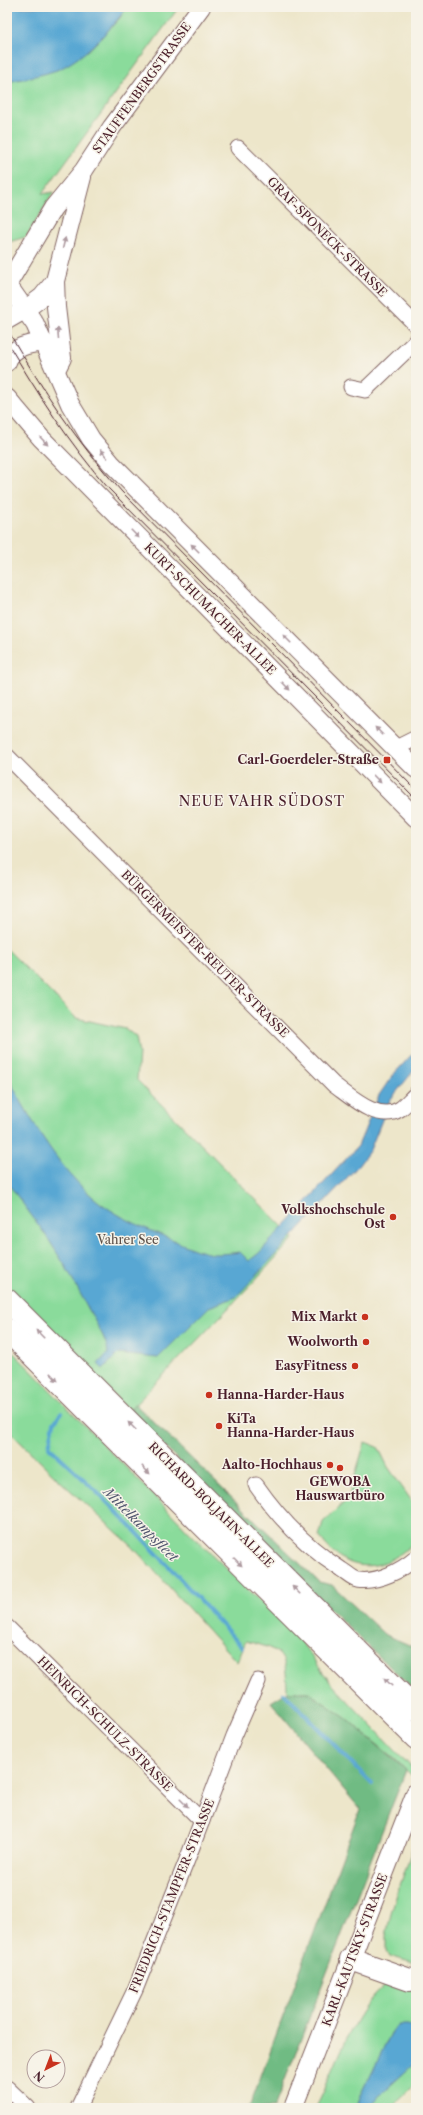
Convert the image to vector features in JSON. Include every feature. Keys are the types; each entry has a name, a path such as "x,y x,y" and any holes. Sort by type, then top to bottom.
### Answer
{"main road":[{"name":"RICHARD-BOLJAHN-ALLEE","path":"7,1300 416,1709"},
{"name":"RICHARD-BOLJAHN-ALLEE","path":"7,1330 416,1738"},
{"path":"351,1959 410,1980 416,1979"}],"street":[{"name":"STAUFFENBERGSTRASSE","path":"7,284 53,208 84,170 112,127 201,7"},
{"name":"GRAF-SPONECK-STRASSE","path":"238,148 416,325"},
{"name":"STAUFFENBERGSTRASSE","path":"56,371 62,358 56,308 55,281 84,170"},
{"name":"STAUFFENBERGSTRASSE","path":"7,320 42,298 55,281"},
{"path":"7,284 26,309 44,342 74,412 91,439 111,463 416,767"},
{"path":"7,362 18,348 28,344 44,342"},
{"path":"352,387 365,390 416,342"},
{"name":"KURT-SCHUMACHER-ALLEE","path":"7,398 41,438 416,818"},
{"path":"396,748 416,738"},
{"name":"BÜRGERMEISTER-REUTER-STRASSE","path":"7,756 334,1085 371,1110 388,1112 400,1109 416,1094"},
{"path":"256,1486 272,1508 322,1557 357,1580 379,1579 407,1565 416,1558"},
{"name":"HEINRICH-SCHULZ-STRASSE","path":"7,1628 202,1821"},
{"name":"FRIEDRICH-STAMPFER-STRASSE","path":"78,2108 136,1990 234,1736 258,1681"},
{"name":"KARL-KAUTSKY-STRASSE","path":"293,2108 415,1794"},
{"path":"7,2088 28,2108"}],"green space":[{"path":"127,7 179,7 42,194 54,192 26,237 9,242 7,241 7,85 12,81 33,77 91,48 120,18"},
{"name":"Vahrer See","path":"7,949 76,1018 126,1029 136,1037 139,1054 137,1080 294,1238 129,1411 7,1287"},
{"path":"7,1346 195,1538 299,1639 330,1682 416,1772 416,1780 397,1761 347,1719 308,1692 287,1692 287,1679 284,1661 275,1651 259,1644 246,1641 237,1662 132,1546 60,1481 7,1429"},
{"path":"135,1404 319,1582 332,1585 384,1634 416,1648 416,1692 252,1534 129,1411"},
{"path":"365,1442 378,1447 388,1467 416,1507 416,1540 404,1551 391,1559 379,1564 366,1566 354,1564 341,1558 330,1549 319,1536 323,1522 348,1499"},
{"path":"287,1692 308,1692 347,1719 406,1770 274,2108 249,2108 360,1809 271,1702"},
{"path":"416,1838 416,1964 390,1956 386,1951 386,1936 392,1909"},
{"path":"384,1986 416,1990 416,2083 390,2108 315,2108 353,2027 372,1998"}],"water":[{"path":"12,7 127,7 121,16 96,43 67,65 57,70 40,75 12,81 7,85 7,18"},
{"name":"Vahrer See","path":"416,1050 416,1068 390,1100 370,1150 358,1166 236,1297 209,1307 158,1358 118,1354 103,1369 98,1364 108,1353 103,1336 66,1267 45,1234 7,1182 7,1075 50,1149 78,1183 93,1197 129,1221 190,1247 216,1254 240,1252 249,1261 259,1253 358,1146 379,1095 392,1076"},
{"path":"398,2025 408,2025 416,2031 416,2062 381,2094 369,2108 355,2108 393,2029"}],"waterway":[{"name":"Mittelkampsfleet","path":"62,1412 54,1423 49,1447 124,1519 242,1647"},
{"name":"Mittelkampsfleet","path":"284,1693 372,1784"}],"tram line":[{"path":"7,329 33,373 60,414 105,473 416,790"},
{"path":"7,342 55,418 94,472 109,489 416,799"}],"place":[{"name":"Carl-Goerdeler-Straße","path":"387,760"},
{"name":"Volkshochschule Ost","path":"393,1217"},
{"name":"Mix Markt","path":"365,1317"},
{"name":"Woolworth","path":"366,1342"},
{"name":"EasyFitness","path":"355,1366"},
{"name":"Hanna-Harder-Haus","path":"209,1395"},
{"name":"KiTa Hanna-Harder-Haus","path":"219,1426"},
{"name":"Aalto-Hochhaus","path":"330,1465"},
{"name":"GEWOBA Hauswartbüro","path":"340,1468"}],"district":[{"name":"NEUE VAHR SÜDOST","path":"262,801"}]}
